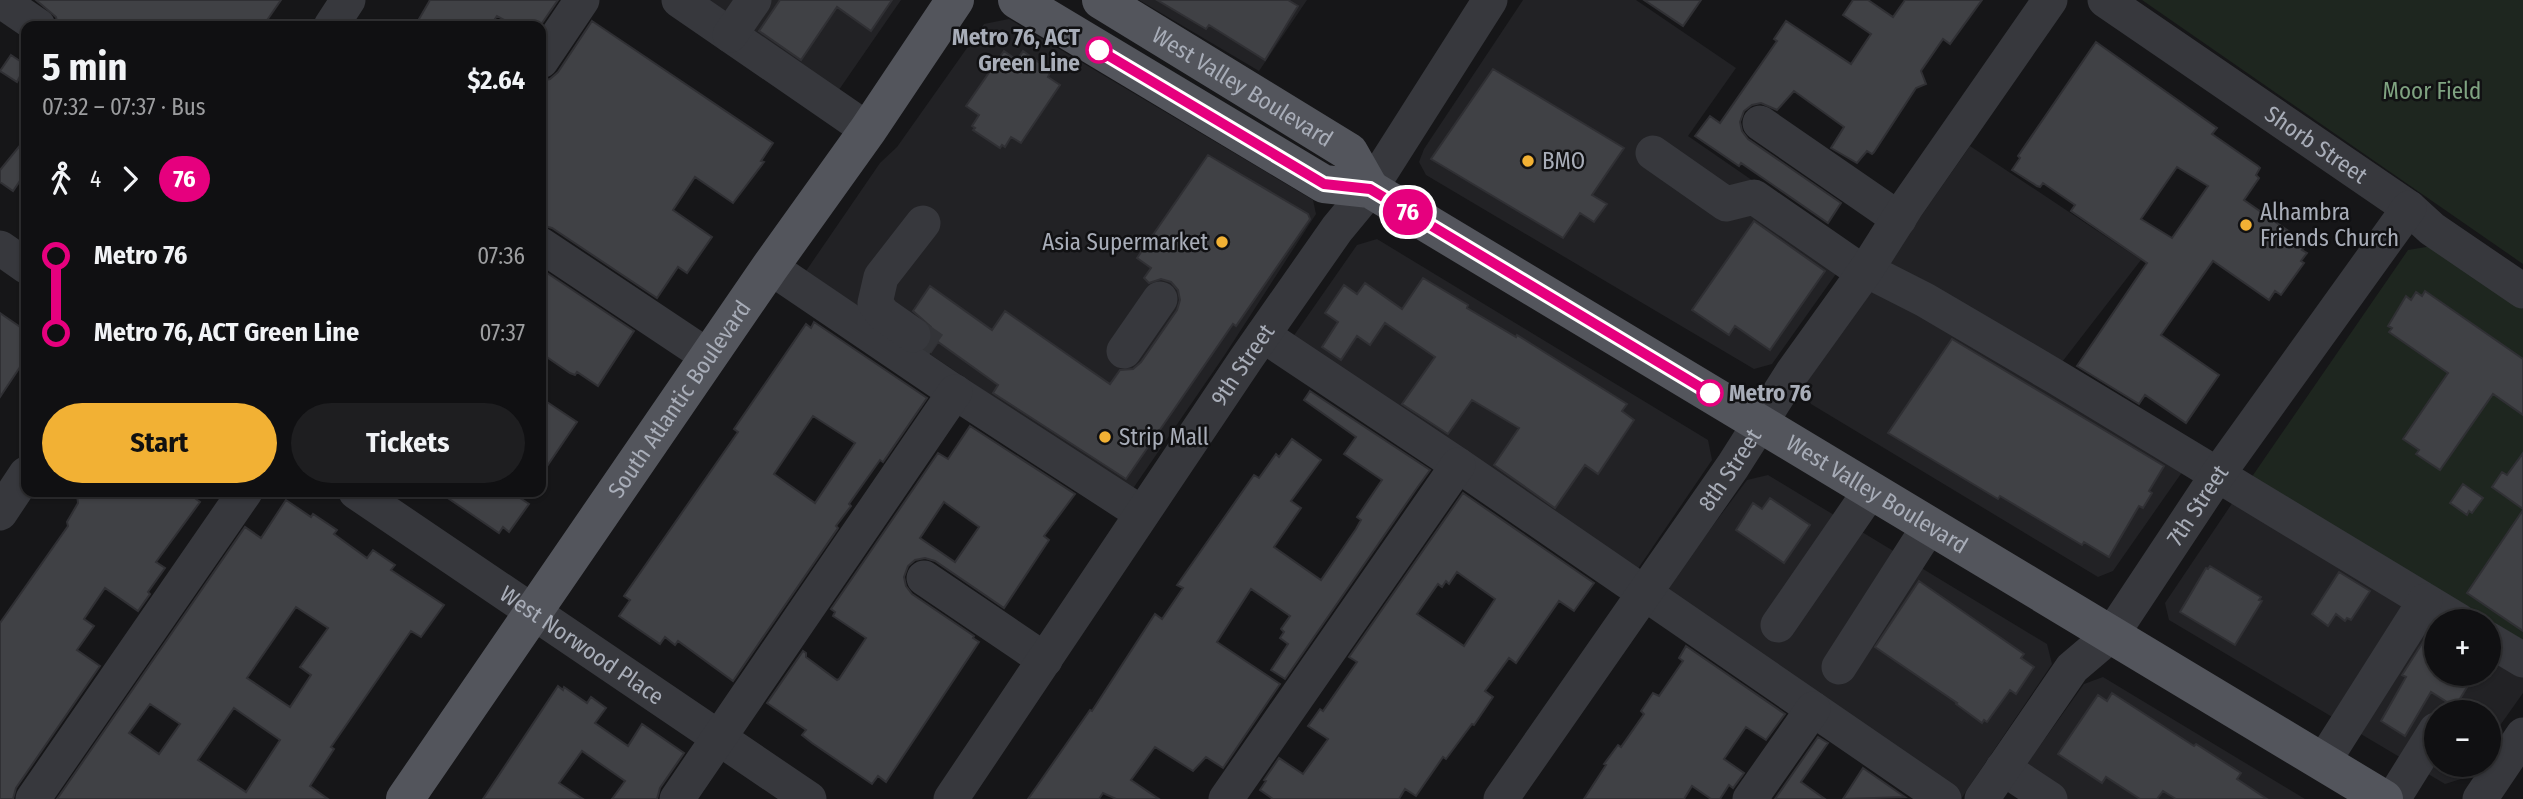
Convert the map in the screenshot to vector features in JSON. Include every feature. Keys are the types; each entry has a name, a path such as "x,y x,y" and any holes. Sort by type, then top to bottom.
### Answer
{"main road":[{"name":"South Atlantic Boulevard","path":"405,799 955,0"},
{"name":"West Valley Boulevard","path":"1017,0 1324,184 1370,189 2384,799"},
{"name":"West Valley Boulevard","path":"1101,0 1349,152 1370,189"}],"street":[{"path":"0,0 31,21"},
{"path":"334,21 348,0"},
{"path":"546,54 582,0"},
{"path":"679,0 868,130"},
{"path":"730,35 754,0"},
{"name":"8th Street","path":"1501,799 1733,466 1792,373 2050,0"},
{"name":"Shorb Street","path":"2105,0 2409,208 2432,229 2523,291"},
{"name":"9th Street","path":"951,799 1263,335 1336,229 1370,189 1476,5"},
{"path":"1760,123 1903,213"},
{"path":"1803,124 1808,136 1826,154 1903,213"},
{"path":"1653,153 1726,204 1754,197 1865,271 1925,300 2439,609"},
{"name":"7th Street","path":"1982,799 2072,668 2112,634 2218,474 2409,208"},
{"path":"923,223 881,277 875,303 883,314 940,361 1141,513"},
{"path":"0,248 21,263"},
{"path":"546,248 709,357"},
{"path":"770,267 940,361"},
{"path":"1124,351 1160,299"},
{"path":"1263,335 1458,465 1944,799"},
{"path":"677,799 719,740 940,361"},
{"path":"1226,799 1458,465"},
{"path":"0,513 21,482"},
{"path":"1778,625 1871,490"},
{"path":"33,799 242,497"},
{"name":"West Norwood Place","path":"363,497 809,799"},
{"path":"1839,667 1930,525"},
{"path":"924,578 1045,660"},
{"path":"2323,762 2425,601"},
{"path":"2501,647 2523,660"},
{"path":"1750,799 1813,709"},
{"path":"2480,799 2507,745"},
{"path":"2393,799 2424,749"},
{"path":"2003,768 2050,799"}],"shaded area":[{"path":"690,0 901,0 834,97"},
{"path":"1139,0 1307,0 1259,71"},
{"path":"1523,0 1636,0 1736,68 1688,136 1853,250 1772,364 1754,369 1426,175 1419,162 1424,149"},
{"path":"1009,19 1313,200 1316,214 1224,356 1132,490 806,271 880,163 897,147 984,24"},
{"path":"1970,146 2141,260 2059,366 1888,263"},
{"path":"1377,239 1708,440 1712,460 1631,579 1288,344 1357,245"},
{"path":"1874,282 2185,468 2113,571 2098,577 1811,404 1803,387"},
{"path":"1768,475 2047,644 2052,664 1961,799 1660,596 1747,480"},
{"path":"2235,499 2424,614 2424,686 2501,686 2501,653 2523,666 2523,693 2501,724 2501,700 2424,700 2424,772 2169,620 2165,603"},
{"path":"2103,677 2305,799 2062,799 2021,772 2084,684"},
{"path":"2433,777 2463,777 2461,779 2445,784"}],"green space":[{"name":"Moor Field","path":"2142,0 2523,0 2523,264"},
{"path":"2432,246 2523,309 2523,647 2501,633 2501,609 2461,609 2249,481 2408,250"}],"building":[{"path":"36,0 281,0 266,21 57,21 56,17"},
{"path":"430,0 558,0 543,21 506,21 497,16 494,21 418,21"},
{"path":"780,0 892,0 871,31 837,7 801,60 759,31"},
{"path":"1157,0 1288,0 1298,6 1265,60 1209,25 1206,29"},
{"path":"1644,0 1701,0 1683,26"},
{"path":"1853,0 1868,0 1893,17 1905,0 1982,0 1950,44 1943,39 1921,71 1926,84 1916,88 1874,152 1872,154 1867,151 1857,163 1831,148 1844,127 1794,91 1777,110 1761,103 1744,111 1740,122 1748,139 1841,203 1828,223 1741,163 1739,166 1695,136 1710,116 1720,123 1777,41 1774,39 1786,21 1851,64 1871,34 1843,15"},
{"path":"592,21 773,143 761,161 764,162 733,203 695,177 673,210 712,237 687,273 678,267 657,298 546,226 546,80 558,72"},
{"path":"2096,42 2217,128 2212,134 2260,168 2256,175 2259,178 2244,200 2307,244 2302,250 2307,253 2301,261 2304,263 2281,295 2275,291 2269,300 2213,261 2161,335 2219,375 2186,423 2145,395 2139,404 2077,366 2147,263 2071,211 2075,205 2043,183 2040,187 2037,186 2012,170 2020,158 2018,156","holes":["2177,167 2208,186 2172,238 2141,219"]},
{"path":"1004,51 1017,60 1023,51 1051,71 1048,77 1060,85 1021,143 1011,137 1005,147 1002,145 1000,148 973,130 975,128 972,126 979,115 966,106"},
{"path":"11,55 21,62 21,74 17,82 0,71"},
{"path":"1493,69 1624,148 1592,195 1607,204 1594,222 1580,213 1563,238 1431,159"},
{"path":"21,144 21,179 13,191 0,182 0,170"},
{"path":"1208,155 1308,214 1310,219 1236,326 1233,324 1126,479 993,393 998,385 938,342 931,352 927,349 933,337 931,327 913,311 930,286 992,330 1005,311 1110,384 1120,370 1133,369 1141,362 1177,310 1180,300 1178,290 1171,282 1161,279 1149,283 1144,278 1151,268 1137,258"},
{"path":"1754,221 1825,271 1770,350 1735,326 1729,335 1692,310"},
{"path":"546,272 634,331 598,386 577,372 575,375 546,356"},
{"path":"1423,278 1468,305 1467,308 1516,337 1517,335 1627,404 1622,411 1634,420 1598,474 1585,465 1555,508 1494,465 1519,428 1472,400 1448,434 1402,404 1435,357 1385,323 1370,345 1357,336 1341,360 1322,347 1338,322 1325,313 1344,285 1357,294 1365,283 1402,309"},
{"path":"2425,291 2523,359 2523,415 2493,394 2440,470 2416,454 2419,450 2403,439 2448,373 2389,332 2392,328 2388,326 2406,296 2411,300 2416,292 2422,296"},
{"path":"0,313 21,328 21,366 0,397"},
{"path":"814,322 927,398 883,462 880,460 849,504 851,506 836,526 838,528 733,681 678,641 675,645 665,637 660,644 619,616 630,600 624,596 738,432 734,429 806,324 811,328","holes":["813,416 855,443 815,503 774,474"]},
{"path":"1952,339 2164,466 2149,491 2152,493 2143,508 2139,506 2109,557 2084,542 2082,545 2000,496 1998,499 1888,433"},
{"path":"1310,391 1430,470 1285,679 1271,670 1288,644 1280,638 1284,632 1281,629 1290,616 1251,589 1217,642 1280,684 1223,768 1206,757 1193,771 1155,747 1131,780 1159,799 1116,799 1103,793 1099,799 1028,799 1090,710 1092,711 1155,614 1162,619 1183,588 1177,585 1254,475 1259,478 1276,454 1279,457 1292,439 1321,460 1291,501 1301,508 1274,547 1321,580 1356,529 1361,520 1357,517 1382,480 1344,454 1356,437 1304,400"},
{"path":"546,401 577,422 546,468"},
{"path":"970,426 1075,494 1044,536 1049,540 1004,608 935,561 925,558 915,560 908,566 904,577 912,594 979,642 886,782 878,776 872,784 812,743 802,735 806,730 767,703 803,651 806,657 839,679 866,638 833,616 835,612 831,609 938,453 948,459","holes":["944,502 979,527 955,562 920,538"]},
{"path":"2523,453 2523,509 2492,487 2502,472 2507,475"},
{"path":"2463,484 2483,498 2472,513 2469,511 2467,515 2450,503"},
{"path":"1463,493 1594,583 1574,611 1559,601 1516,663 1509,658 1485,691 1493,697 1446,759 1443,757 1416,796 1405,789 1399,799 1273,799 1260,790 1279,758 1303,774 1328,739 1308,726 1320,709 1323,711 1357,662 1349,657","holes":["1457,572 1495,599 1464,646 1417,614 1438,584 1442,587 1446,581 1449,584"]},
{"path":"77,497 197,497 200,502 156,562 165,568 138,611 105,588 84,619 94,626 77,650 100,666 16,788 13,799 0,799 0,623 68,526 67,522 78,503"},
{"path":"446,497 518,497 529,504 509,532 503,527 499,533"},
{"path":"1770,498 1810,525 1784,563 1736,530 1753,503 1762,509"},
{"path":"286,500 337,530 334,534 367,558 373,550 395,565 391,570 444,605 421,637 411,631 331,747 334,749 310,786 328,799 57,799 245,527 261,538","holes":["296,607 328,628 300,667 311,675 290,707 247,678","150,704 180,724 159,754 129,733","234,708 280,740 246,792 198,760"]},
{"path":"2523,510 2523,631 2501,616 2501,609 2491,609 2467,593"},
{"path":"2210,566 2261,597 2259,600 2262,601 2235,645 2180,612 2206,568"},
{"path":"2339,572 2370,591 2351,620 2347,618 2345,621 2336,614 2328,626 2312,614"},
{"path":"1919,581 2024,654 2021,658 2034,667 2016,694 2010,690 1987,722 1984,720 1982,723 1875,647"},
{"path":"2423,642 2424,686 2468,686 2459,700 2444,700 2431,692 2405,736 2381,721 2406,677 2402,675"},
{"path":"1686,646 1785,714 1766,740 1746,727 1724,759 1744,773 1733,788 1729,785 1720,799 1711,799 1692,786 1684,799 1584,799 1606,765 1604,764 1618,745 1621,747 1644,714 1641,711 1653,693 1659,696 1683,661 1679,658"},
{"path":"558,686 563,690 564,687 587,703 591,697 606,708 595,723 628,746 642,724 684,753 660,788 657,799 612,799 625,781 582,751 559,783 583,799 483,799"},
{"path":"2112,693 2241,773 2237,779 2267,799 2176,799 2163,791 2157,799 2140,799 2106,777 2102,783 2058,754 2098,695 2107,701"},
{"path":"1818,737 1828,743 1801,782 1825,799 1775,799"},
{"path":"1863,768 1905,797 1843,799"}],"tunnel":[{"path":"913,335 933,349"}],"bus line":[{"name":"76","path":"1099,50 1324,184 1370,189 1710,393"}],"place":[{"name":"Metro 76, ACT Green Line","path":"1099,50"},
{"name":"BMO","path":"1528,161"},
{"name":"Alhambra Friends Church","path":"2246,225"},
{"name":"Asia Supermarket","path":"1222,242"},
{"name":"Metro 76","path":"1710,393"},
{"name":"Strip Mall","path":"1105,437"}]}
